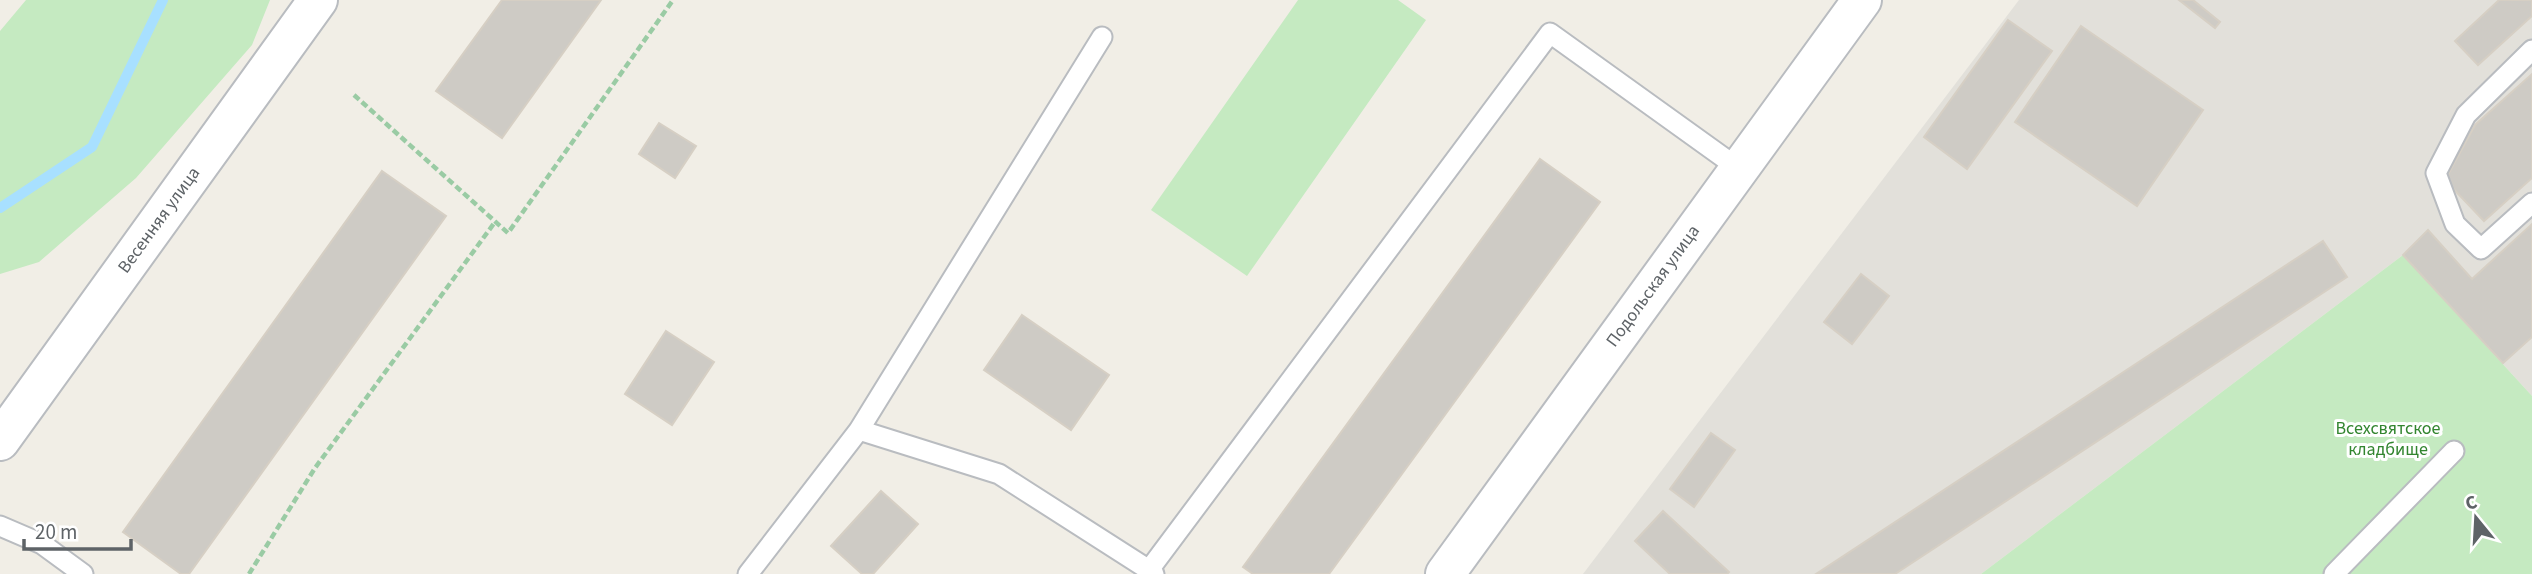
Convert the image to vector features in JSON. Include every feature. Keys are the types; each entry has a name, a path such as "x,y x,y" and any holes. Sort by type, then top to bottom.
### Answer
{"street":[{"name":"Весенняя улица","path":"0,441 317,0"},
{"name":"Подольская улица","path":"1445,574 1862,0"}],"lane":[{"path":"859,430 999,474 1152,572 1550,33 1738,168"},
{"path":"748,574 859,430 1102,37"},
{"path":"2532,50 2466,115 2436,173 2455,224 2481,249 2532,203"},
{"path":"2334,574 2454,451"},
{"path":"0,526 42,544 83,574"}],"path":[{"path":"354,95 508,233 673,0"},
{"path":"249,574 314,468 495,222"}],"shaded area":[{"path":"2019,0 2499,0 2456,41 2478,65 2532,16 2532,396 2403,255 1981,574 1583,574"}],"green space":[{"path":"26,0 270,0 252,45 136,178 39,262 0,274 0,31"},
{"path":"1298,0 1398,0 1426,20 1247,276 1151,210"},
{"name":"Всехсвятское кладбище","path":"2403,255 2532,396 2532,574 1981,574"}],"building":[{"path":"502,0 601,0 502,138 436,91"},
{"path":"2179,0 2193,0 2220,22 2215,28"},
{"path":"2499,0 2532,0 2532,16 2478,65 2455,41"},
{"path":"2008,20 2052,51 1967,169 1924,137"},
{"path":"2081,26 2203,110 2137,206 2015,122"},
{"path":"2532,74 2532,178 2484,221 2445,180 2475,125"},
{"path":"659,123 696,146 675,178 639,154"},
{"path":"1540,159 1600,202 1329,574 1253,574 1243,567"},
{"path":"382,171 446,216 189,574 181,574 123,532"},
{"path":"2532,224 2532,337 2503,363 2403,255 2428,230 2472,279"},
{"path":"2323,241 2347,277 1895,574 1816,574"},
{"path":"1861,274 1889,296 1852,344 1824,322"},
{"path":"1022,315 1109,375 1071,430 984,370"},
{"path":"666,331 714,362 672,425 625,394"},
{"path":"1711,433 1735,450 1694,507 1670,489"},
{"path":"881,491 918,524 873,574 862,574 831,546"},
{"path":"1663,511 1729,572 1670,574 1635,541"}],"waterway":[{"path":"0,208 92,147 163,0"}]}
